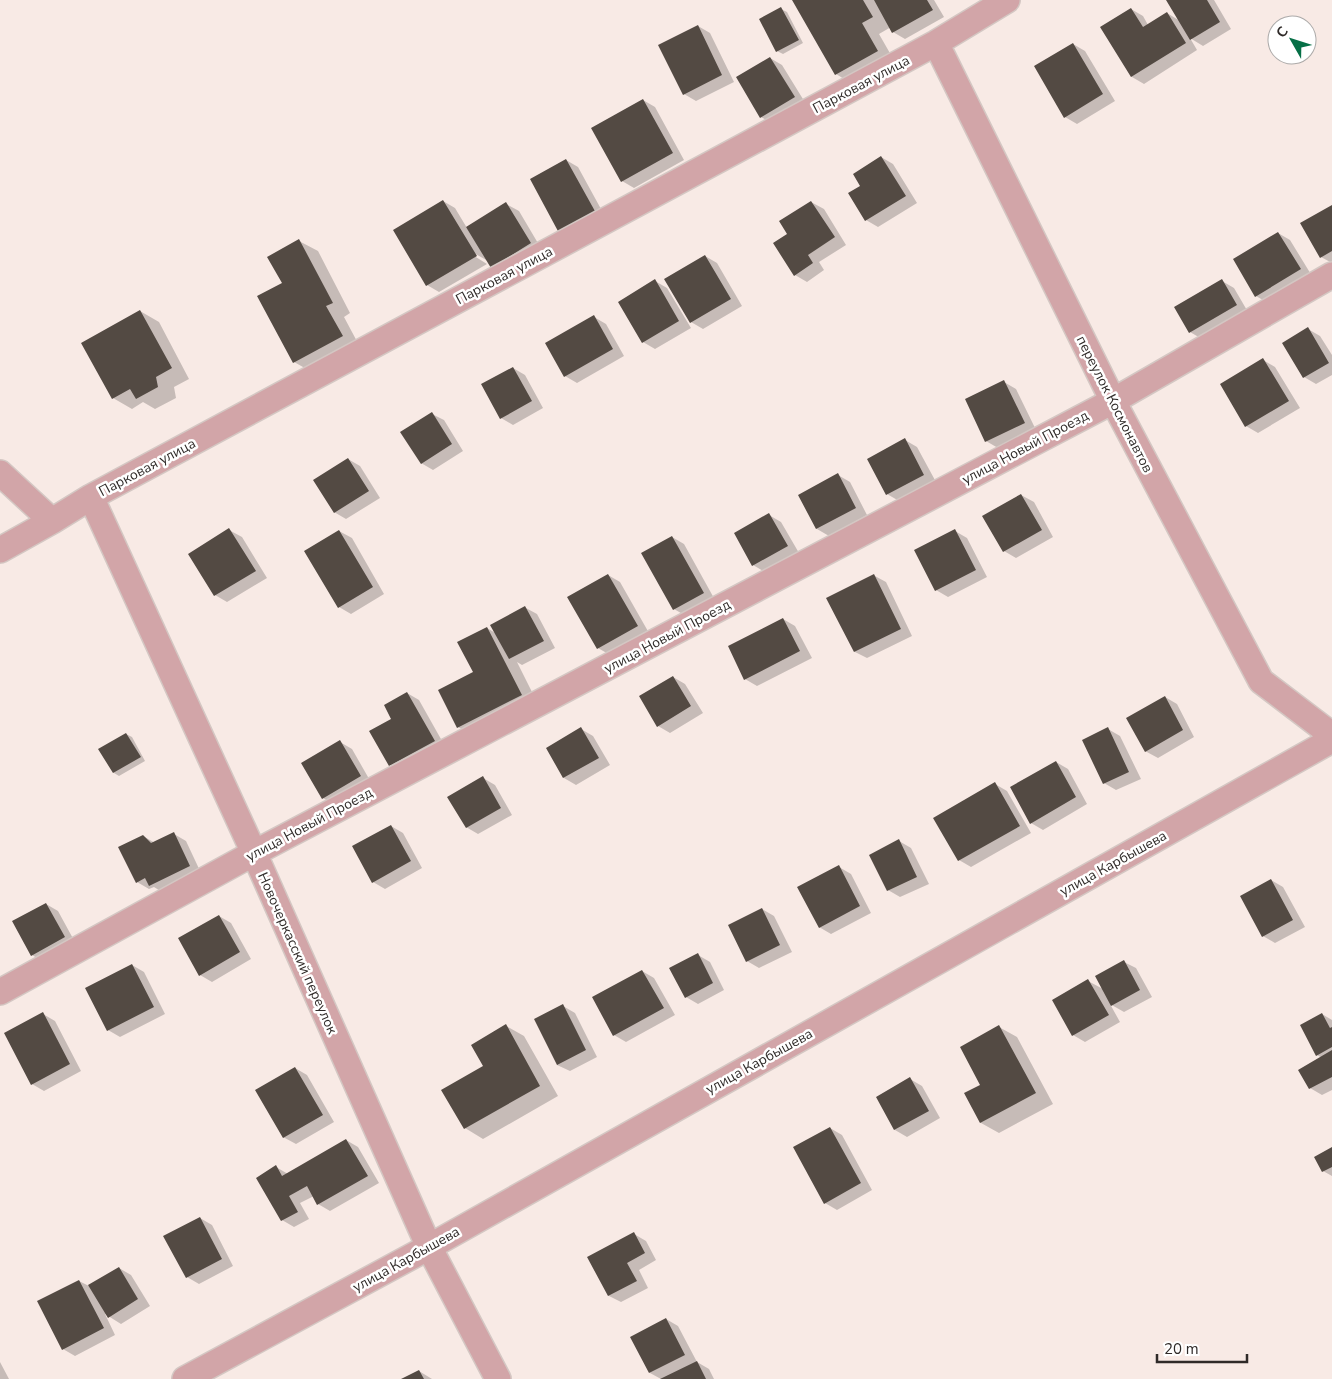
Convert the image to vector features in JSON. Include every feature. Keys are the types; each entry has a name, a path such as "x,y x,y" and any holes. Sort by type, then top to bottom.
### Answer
{"street":[{"name":"Парковая улица","path":"0,550 91,497 936,43 1008,0"},
{"name":"переулок Космонавтов","path":"936,43 1113,401 1261,681 1332,734"},
{"name":"улица Новый Проезд","path":"0,992 254,853 1113,401 1332,275"},
{"path":"0,473 52,521"},
{"name":"Новочеркасский переулок","path":"91,497 254,853 428,1246 498,1379"},
{"name":"улица Карбышева","path":"185,1379 428,1246 1332,740"}],"building":[{"path":"792,0 863,0 873,17 862,23 878,51 835,75"},
{"path":"874,0 927,0 933,10 892,33"},
{"path":"1166,0 1207,0 1220,22 1190,40"},
{"path":"781,7 799,40 776,52 759,19"},
{"path":"1131,8 1143,27 1167,12 1186,43 1131,77 1100,27"},
{"path":"698,25 722,75 683,95 658,45"},
{"path":"1073,43 1103,94 1064,118 1034,66"},
{"path":"770,57 795,97 760,118 736,77"},
{"path":"643,99 673,153 621,182 591,128"},
{"path":"881,156 906,196 865,221 848,193 860,186 853,174"},
{"path":"566,159 596,213 559,233 530,179"},
{"path":"443,200 477,256 426,286 393,230"},
{"path":"811,201 835,237 808,255 813,263 794,276 773,243 787,234 779,221"},
{"path":"506,202 531,243 491,268 466,227"},
{"path":"1332,205 1332,251 1320,258 1300,223"},
{"path":"1278,232 1301,269 1255,297 1233,259"},
{"path":"299,239 333,303 326,306 343,336 293,363 257,296 282,283 267,257"},
{"path":"705,255 731,299 690,323 664,279"},
{"path":"655,279 679,321 642,343 618,302"},
{"path":"1222,279 1237,305 1189,333 1174,307"},
{"path":"140,310 172,368 156,377 158,387 136,399 130,389 112,399 81,343"},
{"path":"594,315 613,349 564,377 545,343"},
{"path":"1308,327 1329,363 1303,378 1282,343"},
{"path":"1263,358 1289,401 1245,427 1220,384"},
{"path":"513,367 532,401 500,419 481,384"},
{"path":"1004,380 1025,423 985,442 965,399"},
{"path":"432,412 452,444 421,464 400,432"},
{"path":"905,438 924,475 886,495 867,459"},
{"path":"348,458 369,491 334,513 313,480"},
{"path":"838,473 856,508 816,529 798,495"},
{"path":"1021,494 1042,530 1003,552 982,516"},
{"path":"769,513 788,546 752,566 734,533"},
{"path":"229,528 256,571 214,596 188,554"},
{"path":"955,529 976,570 935,591 914,550"},
{"path":"339,530 373,587 338,608 304,551"},
{"path":"672,536 704,593 673,610 641,553"},
{"path":"608,574 638,626 597,649 567,597"},
{"path":"874,574 901,629 854,652 826,598"},
{"path":"525,606 544,641 509,659 490,625"},
{"path":"783,618 800,651 744,680 728,646"},
{"path":"487,627 522,695 457,728 438,690 473,672 457,642"},
{"path":"673,676 691,706 657,727 639,696"},
{"path":"407,692 435,741 389,766 369,731 391,719 384,705"},
{"path":"1165,696 1183,730 1145,752 1126,718"},
{"path":"581,727 599,758 563,778 546,748"},
{"path":"1108,727 1129,772 1103,784 1082,740"},
{"path":"126,733 141,757 113,773 98,749"},
{"path":"340,740 361,776 322,799 301,763"},
{"path":"1056,761 1076,797 1030,824 1010,787"},
{"path":"483,776 501,808 466,828 447,797"},
{"path":"995,782 1020,826 958,861 933,818"},
{"path":"391,825 411,861 372,883 352,846"},
{"path":"174,832 190,866 149,886 145,878 136,883 118,847 143,835 151,843"},
{"path":"899,839 917,877 887,891 869,855"},
{"path":"839,865 860,906 819,928 797,887"},
{"path":"1271,879 1293,920 1262,937 1240,896"},
{"path":"46,903 65,937 31,956 12,921"},
{"path":"762,908 780,945 746,962 728,925"},
{"path":"219,915 240,952 199,976 178,938"},
{"path":"698,953 713,983 685,998 669,968"},
{"path":"1124,960 1140,990 1111,1006 1095,976"},
{"path":"132,964 154,1007 107,1031 85,988"},
{"path":"642,970 664,1008 613,1036 592,997"},
{"path":"1088,979 1109,1015 1072,1036 1052,1000"},
{"path":"563,1004 586,1050 557,1065 534,1019"},
{"path":"43,1012 70,1064 31,1085 4,1033"},
{"path":"1322,1013 1330,1028 1332,1027 1332,1047 1316,1056 1300,1025"},
{"path":"506,1024 540,1086 464,1129 441,1090 483,1066 471,1045"},
{"path":"999,1025 1036,1093 980,1123 964,1093 980,1085 960,1047"},
{"path":"1332,1050 1332,1077 1309,1089 1298,1070"},
{"path":"295,1067 323,1115 283,1138 255,1090"},
{"path":"910,1077 929,1111 894,1130 876,1097"},
{"path":"830,1127 861,1183 824,1204 793,1147"},
{"path":"346,1139 368,1176 317,1205 307,1186 289,1196 298,1212 281,1221 256,1178 276,1165 282,1176"},
{"path":"1332,1147 1332,1167 1322,1172 1314,1157"},
{"path":"200,1217 222,1259 186,1278 163,1236"},
{"path":"634,1232 645,1253 627,1263 637,1281 608,1296 587,1257"},
{"path":"119,1267 138,1299 108,1318 88,1285"},
{"path":"79,1280 104,1328 62,1350 37,1301"},
{"path":"666,1318 685,1355 649,1373 630,1337"},
{"path":"697,1361 706,1379 660,1379"},
{"path":"419,1370 424,1379 401,1379"}]}
